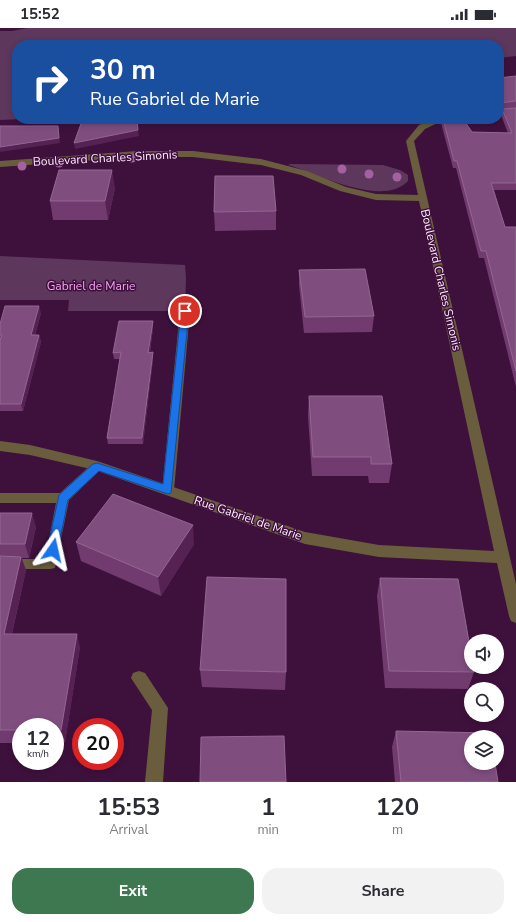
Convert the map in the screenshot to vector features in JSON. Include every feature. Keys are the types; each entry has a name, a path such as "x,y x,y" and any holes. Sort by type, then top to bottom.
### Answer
{"street":[{"path":"504,112 516,111"},
{"path":"422,198 410,141 422,127 430,124"},
{"name":"Boulevard Charles Simonis","path":"0,164 138,154 200,154 261,162 304,173 343,190 376,197 422,198 496,520 502,557 516,616"},
{"name":"Rue Gabriel de Marie","path":"0,446 30,450 97,466 168,490 243,518 305,538 379,551 502,557"},
{"path":"139,678 160,708 154,782"}],"lane":[{"path":"168,490 185,311"},
{"path":"0,564 50,564 63,498 97,466"},
{"path":"0,498 63,498"}],"green space":[{"path":"27,28 516,28 516,56 504,57 504,40 12,40 12,120 0,120 0,31 12,31"},
{"path":"288,165 383,165 400,170 408,175 408,181 397,188 383,191 367,190 333,181"},
{"name":"Gabriel de Marie","path":"0,256 185,265 185,311 68,311 69,300 0,300"}],"building":[{"path":"516,76 516,101 504,102 504,77"},
{"path":"516,108 516,183 491,183 505,227 516,227 516,371 486,251 481,251 457,161 454,161 444,124 466,124 472,132 512,133 504,114 504,109"},
{"path":"81,124 137,124 138,130 74,143"},
{"path":"0,126 58,126 59,138 0,147"},
{"path":"59,170 112,170 105,201 50,201"},
{"path":"215,176 273,176 276,211 214,212"},
{"path":"365,269 374,316 305,317 299,270"},
{"path":"5,306 39,306 31,335 39,335 21,404 0,404 0,340 2,335 0,335 0,324"},
{"path":"119,321 153,321 148,353 153,352 142,438 107,438 121,352 113,353"},
{"path":"309,396 382,396 392,464 371,464 371,457 313,457"},
{"path":"113,494 193,525 158,577 76,542"},
{"path":"0,513 32,513 25,544 0,544"},
{"path":"0,556 21,557 4,634 77,634 63,718 12,718 12,730 0,730"},
{"path":"207,577 286,579 286,672 200,670"},
{"path":"380,578 458,579 468,634 464,634 464,672 389,671"},
{"path":"396,731 464,732 464,770 496,770 498,782 401,782"},
{"path":"284,736 286,782 200,782 201,737"}],"route":[{"path":"53,550 63,498 97,466 168,490 185,311"}]}
